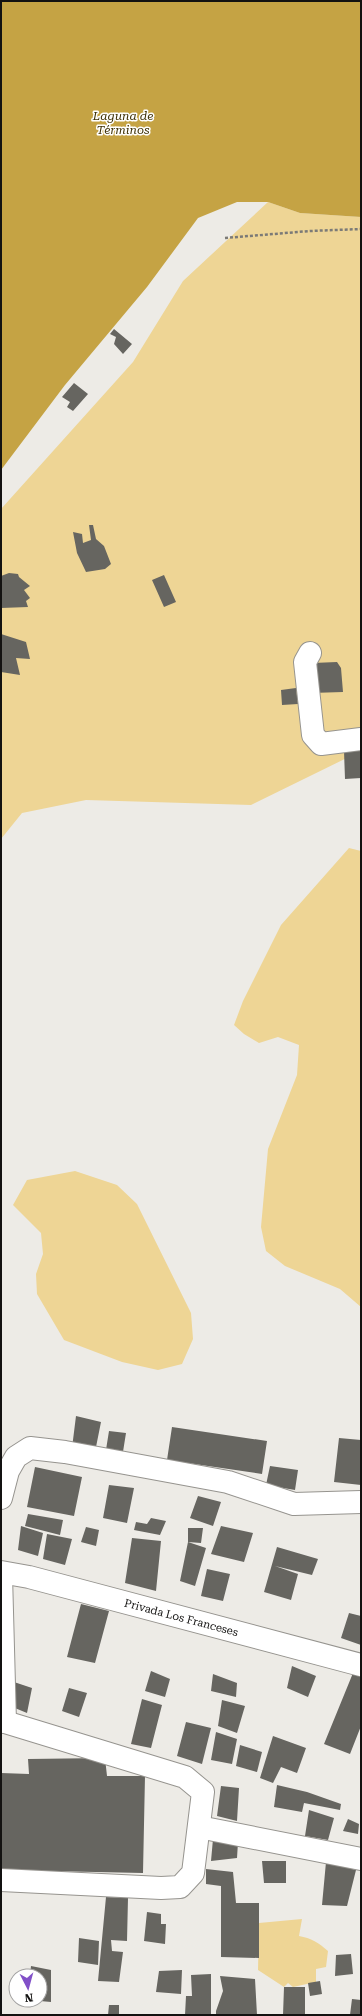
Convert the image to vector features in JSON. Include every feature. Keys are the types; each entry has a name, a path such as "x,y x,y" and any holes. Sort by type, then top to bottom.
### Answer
{"street":[{"path":"310,653 305,662 313,735 321,744 361,739"},
{"path":"1,1498 8,1471 16,1457 30,1448 228,1482 294,1504 361,1502"},
{"name":"Privada Los Franceses","path":"1,1572 37,1579 361,1665"},
{"path":"1,1575 3,1725 185,1777 203,1792 193,1873 180,1887 161,1888 1,1880"},
{"path":"199,1827 361,1859"}],"path":[{"path":"225,238 310,231 361,229"}],"shaded area":[{"path":"268,202 300,213 361,217 361,751 251,805 86,800 22,813 1,839 1,509 133,362 183,281"},
{"path":"349,848 361,851 361,1307 340,1289 285,1266 266,1251 261,1227 268,1149 297,1075 299,1045 278,1037 259,1043 244,1034 234,1025 243,1001 281,925"},
{"path":"75,1171 117,1185 137,1204 191,1313 193,1339 182,1364 158,1370 122,1362 64,1340 37,1294 36,1274 43,1254 41,1233 13,1205 27,1180"},
{"path":"302,1919 299,1936 315,1941 328,1951 326,1967 316,1969 316,1982 293,1987 288,1983 284,1987 258,1970 259,1923"}],"water":[{"name":"Laguna de Términos","path":"1,1 361,1 361,217 300,213 268,202 237,202 198,218 147,287 65,385 1,470"}],"building":[{"path":"114,329 132,344 123,354 114,344 116,337 110,334"},
{"path":"74,383 88,394 73,411 67,407 70,402 62,397"},
{"path":"89,525 93,525 96,539 104,546 111,564 105,569 86,572 77,553 73,532 82,534 83,543 91,540"},
{"path":"9,573 18,574 19,577 30,586 24,590 30,598 26,601 28,607 1,608 1,576"},
{"path":"164,575 176,602 164,607 152,580"},
{"path":"1,634 26,642 30,659 16,658 20,675 1,672"},
{"path":"337,662 341,668 343,692 311,693 313,663"},
{"path":"296,688 298,704 282,705 281,690"},
{"path":"361,750 361,778 345,779 344,751"},
{"path":"76,1416 101,1422 95,1452 72,1448"},
{"path":"172,1427 267,1441 262,1474 167,1460"},
{"path":"109,1431 126,1433 122,1458 105,1456"},
{"path":"339,1438 361,1440 361,1485 334,1482"},
{"path":"270,1466 298,1470 295,1490 266,1485"},
{"path":"35,1467 82,1477 74,1516 27,1507"},
{"path":"109,1485 134,1488 127,1523 103,1518"},
{"path":"198,1496 221,1502 213,1526 190,1518"},
{"path":"28,1514 63,1520 60,1535 25,1526"},
{"path":"151,1518 166,1521 160,1535 134,1530 136,1522 147,1524"},
{"path":"21,1526 43,1533 38,1556 18,1550"},
{"path":"221,1526 253,1533 244,1562 211,1554"},
{"path":"86,1527 99,1530 96,1546 81,1542"},
{"path":"188,1528 203,1528 201,1543 188,1542"},
{"path":"47,1534 72,1539 65,1565 43,1559"},
{"path":"132,1538 161,1541 156,1591 125,1583"},
{"path":"188,1542 206,1548 195,1586 180,1581"},
{"path":"277,1547 318,1559 312,1575 275,1566 298,1574 291,1600 264,1592"},
{"path":"207,1569 230,1574 223,1601 201,1596"},
{"path":"81,1604 109,1611 95,1663 67,1657"},
{"path":"349,1613 361,1616 361,1645 341,1638"},
{"path":"292,1666 316,1676 308,1697 287,1688"},
{"path":"151,1671 170,1679 165,1697 145,1691"},
{"path":"353,1673 361,1677 361,1726 350,1754 324,1744"},
{"path":"213,1674 237,1683 236,1697 211,1691"},
{"path":"14,1682 32,1688 27,1713 10,1706"},
{"path":"69,1688 87,1693 79,1717 62,1711"},
{"path":"142,1699 162,1705 151,1748 131,1744"},
{"path":"222,1700 245,1706 237,1733 218,1726"},
{"path":"186,1722 211,1728 202,1764 177,1756"},
{"path":"216,1732 237,1739 232,1764 211,1760"},
{"path":"273,1736 306,1748 297,1773 281,1767 273,1783 260,1778"},
{"path":"240,1745 262,1752 257,1772 236,1766"},
{"path":"105,1758 107,1776 145,1776 143,1873 1,1870 1,1773 29,1774 28,1759"},
{"path":"277,1785 307,1792 341,1804 340,1810 304,1803 302,1812 274,1807"},
{"path":"221,1786 239,1788 237,1821 217,1816"},
{"path":"309,1810 334,1818 328,1840 305,1836"},
{"path":"348,1819 359,1824 358,1834 343,1831"},
{"path":"213,1839 238,1842 237,1858 211,1861"},
{"path":"262,1861 286,1861 286,1883 264,1883"},
{"path":"326,1862 356,1870 347,1906 322,1905"},
{"path":"206,1869 233,1872 236,1903 259,1903 259,1958 221,1957 221,1886 206,1884"},
{"path":"106,1897 128,1898 127,1941 111,1940 112,1951 123,1952 119,1982 98,1981"},
{"path":"147,1912 161,1914 161,1924 166,1924 165,1944 144,1941"},
{"path":"79,1938 99,1941 98,1965 78,1962"},
{"path":"351,1954 353,1974 335,1976 336,1955"},
{"path":"31,1966 41,1968 31,1968"},
{"path":"48,1969 51,1970 51,2002 48,2002"},
{"path":"182,1970 181,1994 156,1992 159,1971"},
{"path":"211,1974 211,2015 185,2015 186,1996 192,1996 191,1975"},
{"path":"220,1976 255,1979 257,2015 216,2015 223,1991"},
{"path":"320,1981 322,1994 310,1996 308,1983"},
{"path":"284,1987 305,1987 305,2015 283,2015"},
{"path":"352,1999 361,2000 361,2015 350,2015"},
{"path":"109,2005 119,2005 119,2015 108,2015"}]}
